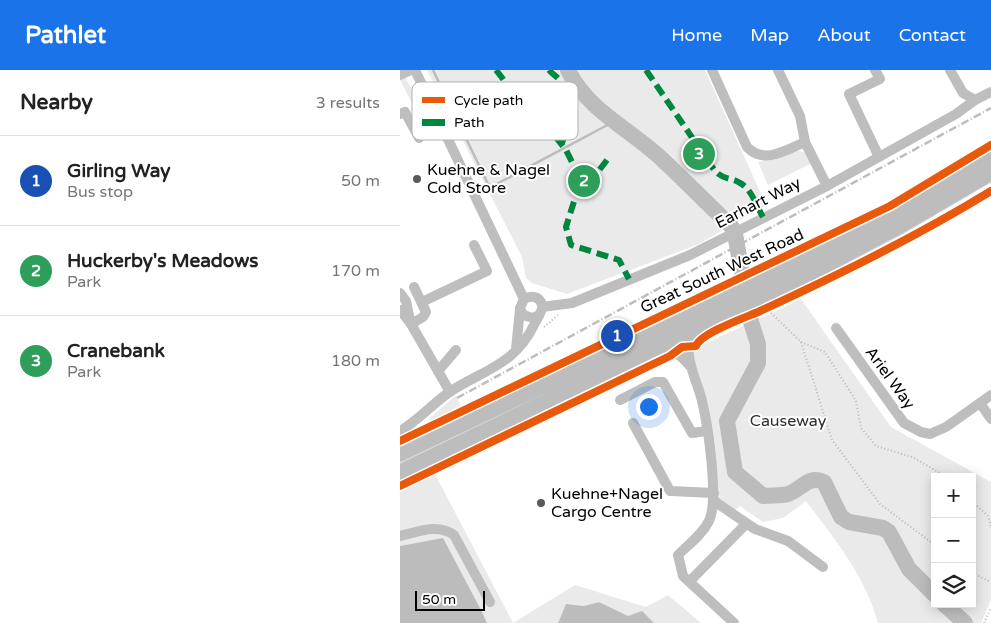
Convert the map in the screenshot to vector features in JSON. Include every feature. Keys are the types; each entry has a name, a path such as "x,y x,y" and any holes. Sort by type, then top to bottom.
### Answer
{"highway":[{"name":"Great South West Road","path":"764,300 871,226 991,157"},
{"name":"Great South West Road","path":"400,454 735,302 764,300 886,234 991,173"},
{"name":"Great South West Road","path":"400,472 700,326 735,302"}],"street":[{"path":"400,75 412,70"},
{"path":"416,70 421,82"},
{"path":"712,70 747,147 753,153 764,157 806,142"},
{"path":"778,70 800,116 806,142 827,186"},
{"path":"875,70 880,79 849,94 879,157"},
{"path":"950,70 963,93 976,100"},
{"name":"Earhart Way","path":"540,311 572,303 690,255 744,226 827,186 956,114 991,92"},
{"path":"400,114 405,112 412,125"},
{"path":"448,140 522,304 526,317 532,318 540,311"},
{"path":"422,302 487,271 474,245"},
{"path":"411,324 424,317 426,312 414,287"},
{"path":"400,293 406,301 411,324"},
{"path":"400,431 415,422 450,392 497,367 516,350 530,334 540,311 540,300 534,297 522,304"},
{"path":"516,350 522,304"},
{"path":"400,310 411,324 450,392"},
{"path":"700,326 690,341 690,366 702,401 714,497 709,521 678,555 683,576 734,623"},
{"name":"Ariel Way","path":"836,328 904,423 930,434 946,428 991,395"},
{"path":"651,350 667,348 675,352 690,366"},
{"path":"438,371 456,350"},
{"path":"620,400 655,382 663,382 692,433 706,431"},
{"path":"980,403 991,419"},
{"path":"633,423 670,491 714,497 746,524 788,541 823,567"},
{"path":"690,582 746,524"},
{"path":"400,536 432,528 448,530 454,535 490,602"}],"path":[{"path":"764,300 801,342 832,440 880,504 931,542"},
{"path":"540,330 561,314"},
{"path":"801,342 825,352 856,401 862,428 876,446 912,457 940,473"},
{"path":"976,505 988,516 991,527"},
{"path":"976,575 991,582"},
{"path":"984,623 990,609"}],"green space":[{"path":"427,70 705,70 766,205 699,244 567,294 532,283 526,278 522,257 463,140 578,140 578,82 433,82"},
{"path":"404,75 412,90 412,103 400,80 400,76"},
{"path":"795,150 807,153 812,163 768,185 758,162 779,157"},
{"name":"Causeway","path":"801,299 891,427 975,473 931,473 931,608 976,608 976,474 991,482 991,600 981,623 878,623 873,606 857,574 838,544 806,501 783,518 763,522 740,506 733,512 714,501 689,355 698,347"},
{"path":"456,395 460,405 433,422 429,419"},
{"path":"435,474 513,623 487,623 443,539 400,546 400,491"},
{"path":"575,585 646,607 668,595 701,623 654,623 642,612 628,616 599,602 584,606 566,604 558,623 513,623"}],"shaded area":[{"path":"443,538 487,623 400,623 400,546"},
{"path":"599,602 628,616 642,611 654,623 558,623 566,604 584,606"}],"waterway":[{"path":"433,70 439,82"},
{"path":"568,70 575,82"},
{"path":"578,86 599,109 665,162 731,226 735,234 751,322 758,344 758,363 727,421 735,472 763,496 788,494 809,481 818,480 824,482 841,517 849,522 883,528 889,532 909,569 931,591"},
{"path":"467,140 488,184 493,186 615,121"},
{"path":"948,608 965,623"}],"railway":[{"path":"457,398 991,108"}],"marked path":[{"path":"496,70 505,82"},
{"path":"549,70 560,82"},
{"path":"646,70 715,171 722,176 737,181 748,189 763,217"},
{"path":"558,140 566,150 577,172 576,195"},
{"path":"607,160 591,181 576,195 566,227 571,245 619,260 629,279"}],"cycle path":[{"path":"400,441 890,206 991,145"},
{"path":"400,486 670,356 682,347 696,346 714,331 847,270 934,224 991,191"}],"place":[{"name":"Cranebank","path":"699,154"},
{"name":"Kuehne & Nagel Cold Store","path":"417,179"},
{"name":"Huckerby's Meadows","path":"584,181"},
{"name":"Girling Way","path":"617,336"},
{"name":"Kuehne+Nagel Cargo Centre","path":"541,503"}]}
